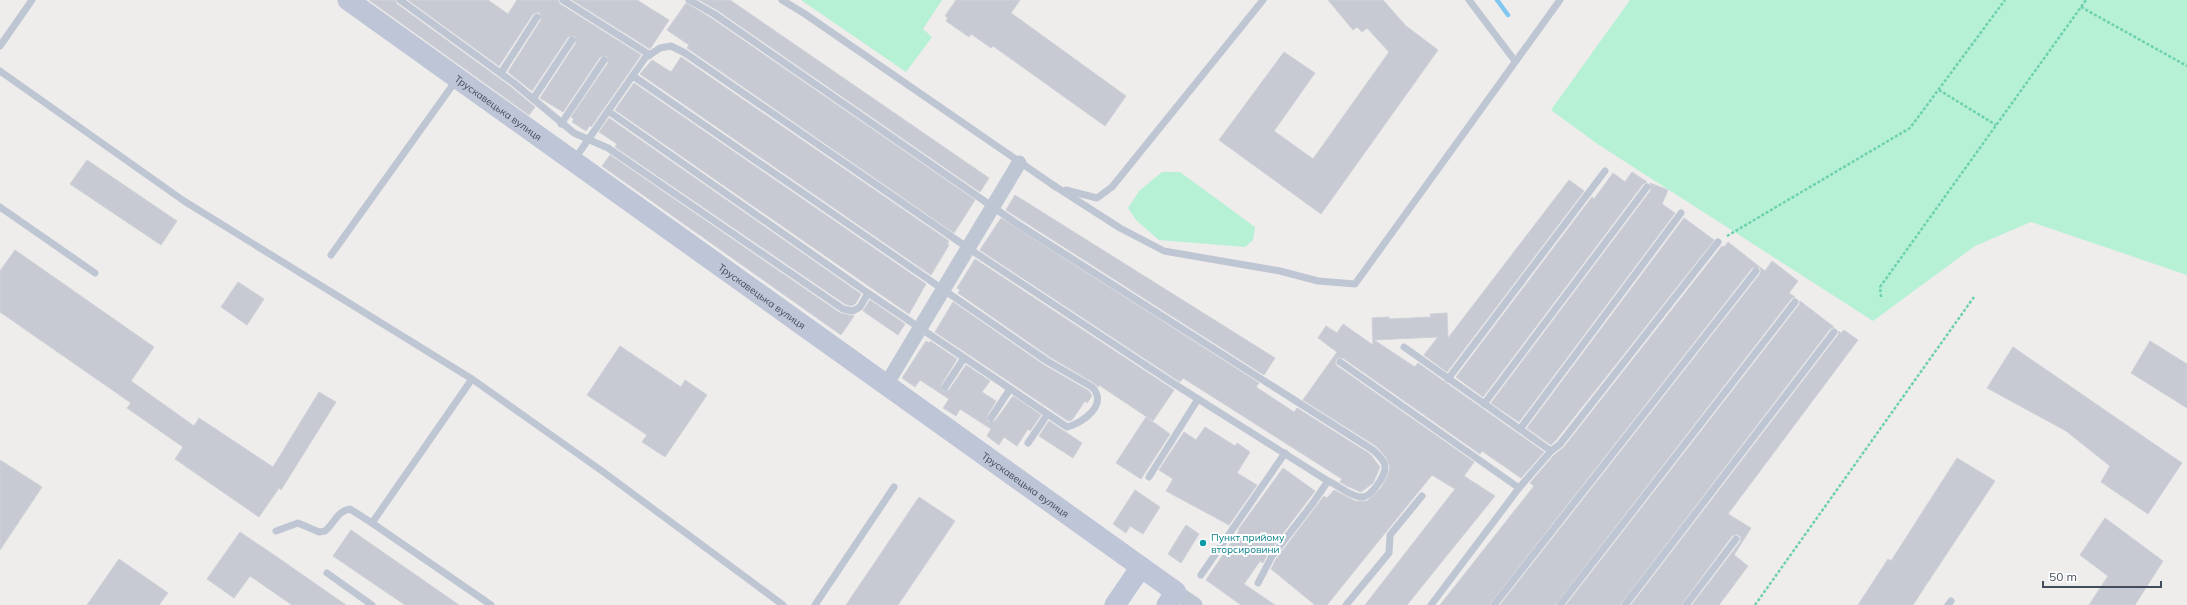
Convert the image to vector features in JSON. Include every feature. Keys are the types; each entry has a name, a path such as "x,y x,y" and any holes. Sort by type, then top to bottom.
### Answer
{"street":[{"name":"Трускавецька вулиця","path":"348,0 574,160 1141,567 1171,598"},
{"path":"886,385 1019,163"},
{"path":"1115,605 1141,567"},
{"path":"1171,598 1195,605"}],"lane":[{"path":"0,46 32,0"},
{"path":"400,0 501,73 561,124 574,133 608,148 843,309 853,311 860,307 868,293"},
{"path":"563,0 650,55"},
{"path":"574,160 633,76 650,55 660,48 671,46 685,53 968,248 1198,400 1328,481 1356,496 1363,498 1370,494 1382,476 1385,467 1382,458 1373,450 992,207 714,14 689,0"},
{"path":"782,0 831,32 1019,163 1120,228 1164,251 1280,271 1318,281 1355,284 1560,0"},
{"path":"1053,185 1072,193 1097,198 1112,187 1263,0"},
{"path":"1469,0 1515,61"},
{"path":"501,73 537,17"},
{"path":"533,99 572,40"},
{"path":"561,124 604,60"},
{"path":"0,71 184,201 472,379 602,471 783,605"},
{"path":"608,111 868,293 1047,415 1067,427 1075,425 1091,414 1099,398 1097,392 1047,361 633,76"},
{"path":"331,255 459,78"},
{"path":"1448,379 1605,171"},
{"path":"1484,404 1647,187"},
{"path":"0,207 95,273"},
{"path":"1520,429 1681,213"},
{"path":"1431,605 1519,488 1551,450 1560,444 1718,242"},
{"path":"1494,605 1756,271"},
{"path":"1560,605 1795,302"},
{"path":"1625,605 1834,332"},
{"path":"1404,347 1551,450"},
{"path":"945,387 964,358"},
{"path":"1340,362 1519,488"},
{"path":"372,523 472,379"},
{"path":"991,418 1010,389"},
{"path":"1149,477 1198,400"},
{"path":"1028,443 1047,415"},
{"path":"1201,574 1285,453"},
{"path":"1258,583 1272,556 1314,503 1328,481"},
{"path":"815,605 894,487"},
{"path":"1346,605 1389,553 1390,535 1422,496"},
{"path":"276,531 298,523 319,532 325,531 339,514 344,510 350,509 491,605"},
{"path":"1686,605 1736,539"},
{"path":"326,574 372,605"}],"path":[{"path":"1718,242 1910,128 2005,0"},
{"path":"1881,297 1880,287 2086,0"},
{"path":"2081,7 2187,66"},
{"path":"1939,90 1996,125"},
{"path":"1755,605 1974,296"}],"green space":[{"path":"801,0 942,0 923,29 932,37 906,72"},
{"path":"1630,0 2187,0 2187,275 2031,222 1975,246 1873,321 1599,145 1551,110"},
{"path":"1162,172 1180,172 1255,227 1253,240 1245,247 1159,240 1137,221 1128,208 1139,191"}],"building":[{"path":"369,0 395,0 397,4 511,87 535,107 529,115"},
{"path":"408,0 488,0 508,14 517,0 558,0 560,4 641,55 591,127 590,125 586,131 572,122 574,119 571,117 608,63 607,56 600,57 563,112 540,98 576,43 575,36 568,37 532,91 508,72 541,20 540,13 537,12 533,14 499,66"},
{"path":"572,0 637,0 669,20 650,49"},
{"path":"699,0 730,0 989,178 980,192 717,10"},
{"path":"956,0 1020,0 1011,13 1126,96 1105,126 993,46 991,48 971,34 969,37 946,21 948,18 945,16"},
{"path":"1328,0 1383,0 1406,26 1438,50 1321,214 1219,140 1284,52 1315,73 1274,131 1313,159 1389,52 1367,28 1362,32 1357,27 1353,30"},
{"path":"686,3 711,18 975,200 954,233 687,48 689,45 667,30"},
{"path":"681,57 949,241 947,244 949,245 931,275 640,74 652,60 671,72"},
{"path":"634,83 926,284 909,314 615,110"},
{"path":"609,118 861,294 856,303 852,306 845,304 615,147 617,144 599,132"},
{"path":"610,155 840,313 854,316 841,335 602,166"},
{"path":"87,160 177,221 161,245 70,184"},
{"path":"1632,172 1647,182 1643,184 1483,397 1456,377 1592,197 1594,199 1613,173 1625,182"},
{"path":"1569,180 1584,191 1447,372 1424,355 1438,337 1374,340 1415,367 1418,363 1544,452 1521,478 1482,451 1480,454 1343,358 1338,358 1335,362 1337,366 1474,462 1464,476 1495,496 1407,605 1365,605 1455,489 1432,475 1327,605 1315,605 1271,569 1276,559 1324,496 1327,498 1334,490 1355,501 1367,501 1381,488 1390,467 1386,457 1376,446 1303,400 1337,352 1318,338 1326,326 1337,333 1343,324 1373,345 1372,318 1389,317 1389,319 1431,317 1430,314 1447,313 1448,338"},
{"path":"1650,183 1668,190 1662,204 1675,213 1519,422 1491,403 1651,190"},
{"path":"1015,195 1275,358 1264,375 1006,210"},
{"path":"1001,218 1259,383 1256,387 1294,412 1297,408 1370,454 1380,467 1373,483 1361,492 1340,482 1342,479 1183,378 1180,382 980,250"},
{"path":"1684,218 1714,240 1551,445 1527,428"},
{"path":"1728,242 1765,271 1772,261 1798,281 1789,293 1795,297 1791,299 1555,605 1500,605 1760,274 1761,270 1759,267 1752,268 1489,605 1440,605 1534,486 1530,483 1554,455 1564,447 1722,246 1724,247"},
{"path":"15,250 154,347 131,381 194,426 199,418 273,467 319,392 336,402 281,490 279,488 259,517 175,459 183,447 127,408 131,403 0,312 0,271"},
{"path":"975,259 1174,390 1153,421 1099,385 1098,387 1094,383 1050,357 958,293 960,290 957,288"},
{"path":"238,282 264,299 247,325 221,307"},
{"path":"870,300 905,324 898,335 863,311"},
{"path":"1800,301 1834,327 1830,329 1620,605 1566,605 1799,305"},
{"path":"953,302 1044,365 1089,391 1092,396 1087,403 1085,401 1072,420 1068,421 935,332"},
{"path":"1844,330 1858,340 1728,514 1751,528 1734,555 1748,566 1719,605 1692,605 1740,542 1741,537 1737,534 1732,536 1681,605 1631,605 1838,335 1839,331 1841,333"},
{"path":"926,341 929,343 930,341 957,359 941,385 943,391 949,390 966,365 990,381 982,392 996,401 987,416 988,422 995,421 1013,396 1041,415 1030,431 1028,429 1017,446 1004,437 999,445 987,436 991,429 960,409 956,416 943,408 949,399 920,380 915,387 902,378"},
{"path":"2150,341 2187,364 2187,408 2131,373"},
{"path":"620,346 681,387 685,380 707,395 665,457 642,442 647,435 587,395"},
{"path":"2013,347 2182,463 2148,514 2101,482 2110,466 2066,431 1987,388"},
{"path":"1146,417 1170,434 1141,479 1116,463"},
{"path":"1049,421 1082,443 1073,458 1039,436"},
{"path":"1205,427 1235,446 1237,443 1250,452 1237,473 1257,485 1229,525 1166,491 1173,479 1159,470 1184,432 1196,440"},
{"path":"1957,458 1995,481 1913,605 1858,605 1888,559 1891,561"},
{"path":"0,460 42,487 0,550"},
{"path":"1283,468 1315,491 1268,553 1263,563 1260,561 1244,584 1275,605 1241,605 1206,580 1239,531 1238,530"},
{"path":"1135,490 1160,507 1143,534 1130,526 1126,533 1113,524"},
{"path":"919,497 955,521 898,605 846,605"},
{"path":"2105,518 2163,561 2135,605 2089,605 2108,576 2080,555"},
{"path":"1186,525 1199,534 1181,563 1168,554"},
{"path":"351,530 459,605 405,605 333,556"},
{"path":"240,532 346,605 292,605 250,576 234,598 207,579"},
{"path":"119,559 168,593 159,605 87,605"}],"waterway":[{"path":"1497,0 1508,15"}],"place":[{"name":"Пункт прийому вторсировини","path":"1203,543"}]}
